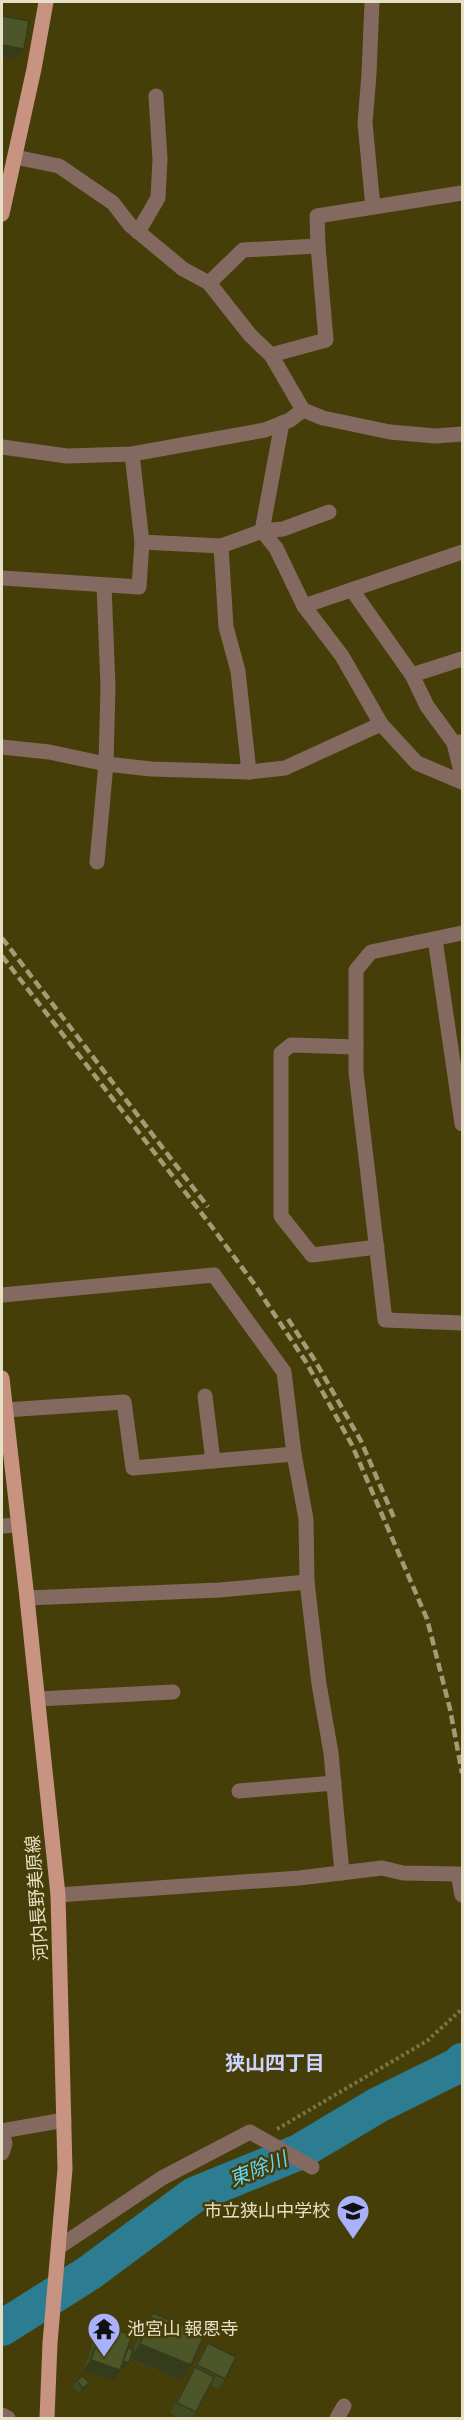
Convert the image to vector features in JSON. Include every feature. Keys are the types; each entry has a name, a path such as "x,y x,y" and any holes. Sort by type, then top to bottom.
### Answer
{"main road":[{"path":"2,214 4,190 15,157 46,2"},
{"name":"河内長野美原線","path":"2,1379 58,1895 65,2169 52,2318 47,2418"}],"street":[{"path":"372,2 365,123 373,207"},
{"path":"138,232 158,198 160,159 156,96"},
{"path":"15,157 59,166 113,203 138,232 183,269 209,283 250,335 271,355 303,410 323,418 390,432 435,436 462,434"},
{"path":"271,355 326,340 317,216 462,193"},
{"path":"209,283 243,250 318,246"},
{"path":"2,447 67,456 132,454 265,430 303,410"},
{"path":"282,423 262,531 276,548 304,606 342,656 381,724 417,763 462,782"},
{"path":"2,578 139,587 142,542 132,454"},
{"path":"142,542 221,546 262,531 283,529 330,512"},
{"path":"221,546 226,627 238,671 249,772"},
{"path":"304,606 462,552"},
{"path":"97,862 106,764 108,687 104,585"},
{"path":"352,590 412,675 427,706 458,742 462,776"},
{"path":"412,675 462,659"},
{"path":"2,747 50,752 106,764 151,769 249,772 285,768 381,724"},
{"path":"462,933 371,952 356,970 356,1072 385,1320 462,1323"},
{"path":"435,939 462,1124"},
{"path":"356,1047 291,1045 281,1053 281,1216 312,1255 376,1247"},
{"path":"2,1295 214,1275 284,1372 294,1454 306,1519 307,1582 319,1684 326,1716 342,1873"},
{"path":"205,1396 213,1461"},
{"path":"5,1410 124,1402 133,1468 294,1454"},
{"path":"2,1526 19,1526"},
{"path":"27,1598 220,1590 307,1582"},
{"path":"38,1699 173,1692"},
{"path":"239,1791 334,1783"},
{"path":"58,1895 299,1878 382,1868 403,1873 458,1874 462,1895"},
{"path":"2,2153 6,2144 2,2131 64,2120"},
{"path":"59,2247 162,2178 250,2132 308,2165"},
{"path":"2,2415 8,2418"}],"path":[{"path":"259,2137 427,2042 462,2009"}],"building":[{"path":"2,16 29,21 24,49 2,45"},
{"path":"153,2313 204,2335 191,2365 140,2344"},
{"path":"103,2325 132,2335 120,2370 91,2360"},
{"path":"208,2343 236,2357 225,2379 197,2365"},
{"path":"128,2348 133,2350 129,2363 123,2361"},
{"path":"195,2367 214,2377 196,2412 177,2403"},
{"path":"83,2376 89,2383 82,2388 77,2380"}],"waterway":[{"name":"東除川","path":"2,2328 89,2273 194,2195 299,2152 378,2105 457,2066 462,2061"}],"railway":[{"path":"2,938 208,1207"},
{"path":"2,956 206,1219 255,1285 306,1362 352,1445 427,1619 450,1709 462,1773"},
{"path":"288,1319 361,1441 395,1520"}],"place":[{"name":"市立狭山中学校","path":"353,2240"},
{"name":"池宮山 報恩寺","path":"104,2358"}],"district":[{"name":"狭山四丁目","path":"275,2063"}]}
